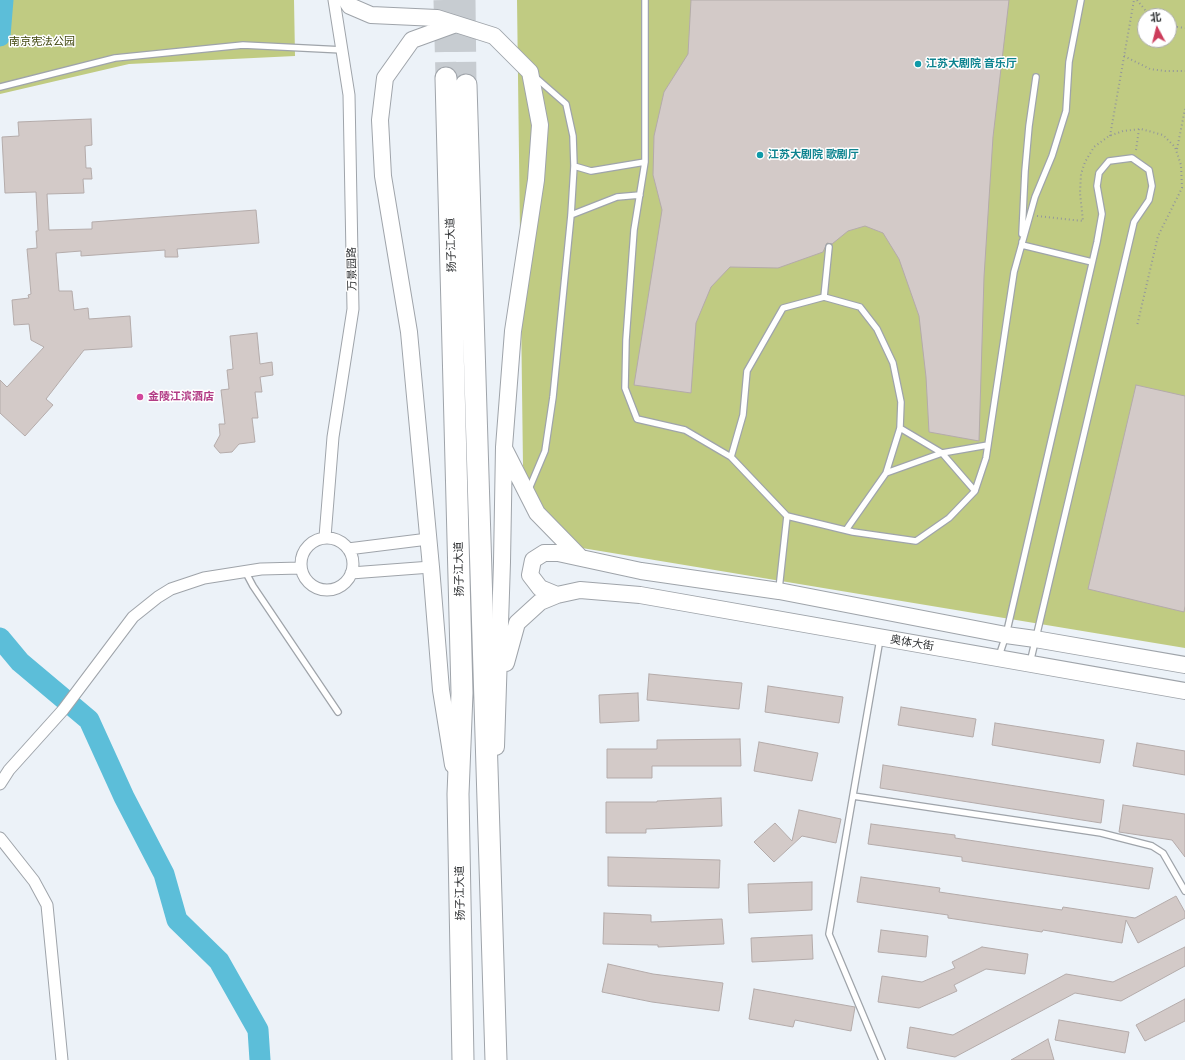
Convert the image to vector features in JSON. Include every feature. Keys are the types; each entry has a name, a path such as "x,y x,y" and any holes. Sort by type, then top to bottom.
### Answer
{"highway":[{"name":"扬子江大道","path":"446,78 462,693 458,794 463,1060"},
{"name":"扬子江大道","path":"466,85 496,1060"}],"street":[{"name":"万景园路","path":"325,537 333,437 353,309 349,95 334,0"},
{"path":"346,0 350,6 371,15 437,18 494,36 530,72 540,125 536,180 513,331 504,447 491,916"},
{"path":"456,24 412,40 385,78 380,120 383,176 409,332 441,690 458,794"},
{"path":"504,447 537,513 581,558"},
{"path":"325,537 334,538 342,542 348,548 353,561 351,573 347,581 332,590 324,590 308,583 300,568 301,559 309,544 325,537"},
{"path":"348,548 428,539"},
{"path":"557,594 540,588 530,575 533,560 544,553 558,553 641,571 779,591 1006,635 1035,638 1185,665"},
{"path":"351,573 431,567"},
{"path":"0,784 10,770 63,710 133,617 171,589 204,578 245,571 300,568"},
{"name":"奥体大街","path":"496,726 508,650 517,623 540,602 557,594 580,590 640,594 1185,691"},
{"path":"0,838 34,881 47,905 62,1060"}],"lane":[{"path":"645,0 645,162 634,230 626,340 625,388 637,419 685,430 731,457 787,516 846,530 916,541 949,518 975,491 986,458 1014,272 1034,197 1052,156 1066,111 1069,62 1081,0"},
{"path":"0,87 114,58 242,45 343,50"},
{"path":"527,493 545,451 553,397 571,215 574,166 573,136 566,104 530,72"},
{"path":"1022,244 1025,171 1029,126 1036,77"},
{"path":"998,658 1006,635 1102,214 1097,186 1099,173 1109,161 1132,158 1149,170 1152,186 1148,200 1134,222 1030,663"},
{"path":"574,166 591,171 645,162"},
{"path":"571,215 617,197 640,195"},
{"path":"1022,244 1092,262"},
{"path":"824,297 829,247"},
{"path":"731,457 742,414 747,371 766,335 783,308 824,297 860,307 877,329 893,363 901,402 900,428 886,474 846,530"},
{"path":"900,428 942,453 975,491"},
{"path":"886,474 942,453 988,445"},
{"path":"779,591 787,516"},
{"path":"245,571 253,586 338,712"},
{"path":"880,637 829,934 882,1060"},
{"path":"853,796 1101,833 1152,846 1163,853 1185,891"}],"path":[{"path":"1110,136 1134,0"},
{"path":"1137,0 1144,8"},
{"path":"1124,56 1150,69 1185,71"},
{"path":"1176,150 1185,109"},
{"path":"1030,215 1083,222 1080,193 1081,174 1085,162 1094,147 1110,136 1123,131 1139,130 1162,135 1175,147 1181,165 1182,188 1158,236 1137,326"},
{"path":"1134,160 1139,130"}],"green space":[{"name":"南京宪法公园","path":"0,0 294,0 295,56 129,64 0,94"},
{"path":"517,0 1185,0 1185,648 582,548 538,505 523,466"}],"building":[{"path":"691,0 1009,0 993,137 984,277 979,441 929,432 926,377 919,316 899,259 883,233 865,226 848,231 832,244 827,243 823,252 778,268 730,267 711,287 696,323 691,393 634,385 662,210 653,175 654,136 664,92 688,54"},
{"path":"91,119 92,145 85,146 86,168 91,168 92,179 83,179 84,193 47,194 49,230 92,229 92,222 256,210 259,243 177,249 178,257 165,257 165,250 81,256 81,251 56,253 59,291 72,291 74,310 88,308 89,319 130,316 132,347 84,350 46,399 53,405 25,436 0,413 0,380 7,387 44,347 31,340 29,324 14,325 12,300 29,298 28,295 31,294 27,249 37,248 36,231 38,231 36,192 5,193 2,137 19,136 18,122"},
{"path":"257,333 260,364 272,362 273,375 260,377 262,392 255,392 258,418 252,418 255,442 239,444 232,452 220,453 214,446 220,435 219,424 225,424 221,390 229,389 227,370 233,369 230,336"},
{"path":"1136,385 1185,396 1184,612 1088,589"},
{"path":"649,674 742,683 739,709 647,700"},
{"path":"768,686 843,697 839,723 765,712"},
{"path":"638,693 639,721 600,723 599,695"},
{"path":"901,707 976,719 973,737 898,725"},
{"path":"995,723 1104,740 1100,763 992,745"},
{"path":"740,739 741,766 652,766 652,778 607,778 607,749 657,749 657,740"},
{"path":"759,742 818,753 812,781 754,771"},
{"path":"1137,743 1185,751 1185,775 1133,766"},
{"path":"883,765 1104,800 1101,823 880,788"},
{"path":"721,798 722,826 646,829 646,833 606,833 606,802 657,802"},
{"path":"1123,805 1185,814 1185,857 1172,840 1119,832"},
{"path":"799,810 841,819 836,843 802,836 774,862 754,842 775,823 792,841"},
{"path":"871,824 955,835 955,838 1153,868 1149,889 962,861 962,857 868,844"},
{"path":"608,857 720,860 719,888 608,886"},
{"path":"861,877 940,888 939,892 1062,910 1063,907 1135,918 1176,896 1185,912 1185,918 1138,943 1126,920 1122,943 1043,930 1042,932 948,918 948,915 857,902"},
{"path":"812,882 812,910 749,913 748,884"},
{"path":"604,913 651,915 651,922 722,919 724,944 658,947 658,945 603,944"},
{"path":"881,930 928,936 926,957 878,952"},
{"path":"812,935 813,959 752,962 751,938"},
{"path":"982,947 1028,954 1025,974 986,969 954,985 957,991 919,1008 878,1002 882,976 922,982 955,968 952,962"},
{"path":"1185,947 1185,966 1121,1001 1075,993 955,1057 907,1048 910,1027 953,1035 1066,974 1113,982"},
{"path":"608,964 653,974 723,983 719,1011 652,1002 602,992"},
{"path":"754,989 855,1007 851,1031 795,1020 793,1027 749,1019"},
{"path":"1185,999 1185,1021 1145,1041 1136,1025"},
{"path":"1059,1020 1129,1032 1125,1053 1055,1040"},
{"path":"1048,1039 1054,1060 1011,1060"}],"waterway":[{"path":"0,36 3,0"},
{"path":"0,638 20,662 89,720 124,797 164,874 177,920 219,961 258,1030 260,1060"}],"tunnel":[{"path":"444,0 446,78"},
{"path":"465,0 466,85"}],"place":[{"name":"江苏大剧院 音乐厅","path":"918,64"},
{"name":"江苏大剧院 歌剧厅","path":"760,155"},
{"name":"金陵江滨酒店","path":"140,397"}]}
